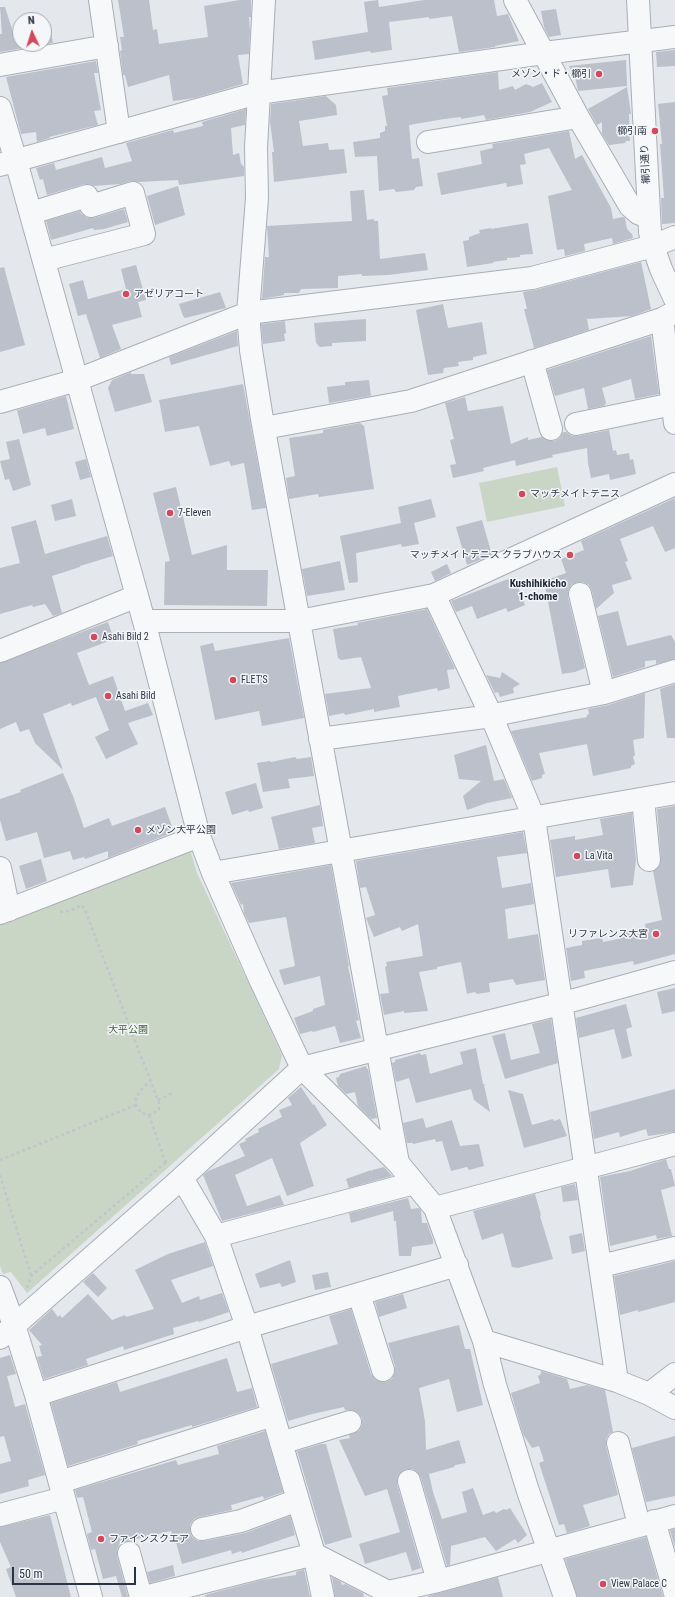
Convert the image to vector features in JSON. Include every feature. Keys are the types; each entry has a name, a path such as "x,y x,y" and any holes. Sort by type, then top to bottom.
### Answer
{"street":[{"path":"100,0 119,132"},
{"path":"264,0 256,148 257,198 248,313 251,350 320,739 398,1163"},
{"path":"515,0 578,117 630,206 638,213 648,217"},
{"name":"櫛引通り","path":"638,0 648,217 653,246 661,269 675,299"},
{"path":"8,163 258,93 544,53 675,37"},
{"path":"0,65 107,46"},
{"path":"0,108 8,163 31,213 144,621 199,836 213,873 259,977 302,1068 398,1163 435,1208 484,1341 495,1385 528,1492 565,1597"},
{"path":"428,142 578,117"},
{"path":"31,213 87,196 91,206 133,193 144,234 44,260"},
{"path":"0,402 77,380 248,313 532,278 653,246 675,237"},
{"path":"264,428 410,401 668,315 674,414 576,424"},
{"path":"532,361 551,429"},
{"path":"144,621 299,621 434,595 675,484"},
{"path":"580,594 604,693"},
{"path":"434,595 491,716 534,818 560,1004 601,1266 617,1381"},
{"path":"0,651 137,596"},
{"path":"320,739 491,716 604,693 675,672"},
{"path":"213,873 675,793"},
{"path":"643,799 649,860"},
{"path":"0,868 4,911 199,836"},
{"path":"7,1332 178,1181 302,1068 560,1004 675,972"},
{"path":"435,1208 675,1144"},
{"path":"178,1181 216,1236 247,1327 314,1554 324,1597"},
{"path":"216,1236 414,1183"},
{"path":"601,1266 675,1248"},
{"path":"36,1395 247,1327 457,1265"},
{"path":"0,1287 7,1332 36,1395 91,1597"},
{"path":"359,1294 383,1370"},
{"path":"484,1341 617,1381 649,1394 675,1408"},
{"path":"649,1394 675,1374"},
{"path":"0,1515 62,1490 273,1415"},
{"path":"281,1443 350,1422"},
{"path":"618,1443 646,1523 675,1593"},
{"path":"409,1481 438,1581"},
{"path":"202,1529 241,1521 298,1500"},
{"path":"145,1597 314,1554 388,1592 438,1581 549,1549 675,1516"},
{"path":"129,1553 141,1597"}],"path":[{"path":"57,912 70,911 82,905 85,910 158,1100 159,1110 149,1115 142,1113 136,1105 136,1098 140,1090 150,1081"},
{"path":"158,1100 173,1093"},
{"path":"0,1160 136,1105"},
{"path":"149,1115 166,1162 178,1181"},
{"path":"0,1175 31,1276 166,1162"}],"green space":[{"name":"マッチメイトテニス","path":"557,467 565,506 487,522 479,483"},
{"name":"大平公園","path":"189,846 197,873 282,1055 279,1069 27,1293 11,1272 3,1274 0,1266 0,918"}],"building":[{"path":"118,0 149,0 153,30 157,29 159,44 208,37 204,6 240,0 251,0 251,17 249,17 249,54 238,55 243,84 195,98 173,101 169,75 128,87 125,75 123,75 120,51 122,50 120,37 124,37"},
{"path":"378,0 379,7 424,0 494,0 497,16 508,14 519,41 495,47 459,52 452,16 429,19 429,17 389,22 392,50 371,53 370,51 315,60 312,41 368,32 364,2"},
{"path":"0,7 5,7 12,29 12,50 0,52 0,34 2,34"},
{"path":"556,9 561,35 549,37 544,27 541,11"},
{"path":"675,50 675,66 657,67 656,52"},
{"name":"メゾン・ド・櫛引","path":"626,60 627,86 578,91 576,81 569,66"},
{"path":"96,61 98,73 94,73 101,110 94,111 98,125 49,137 50,138 37,142 36,132 21,134 6,77"},
{"path":"498,72 499,90 513,86 515,90 526,84 533,87 542,83 552,102 530,112 486,120 484,115 461,119 461,117 444,119 409,125 412,159 419,158 423,186 416,187 414,190 396,192 394,189 379,191 377,156 355,157 353,142 380,138 380,133 385,131 385,126 387,126 382,96 388,95 387,88"},
{"path":"627,87 631,114 629,114 630,141 609,145 602,134 602,122 597,125 588,109"},
{"path":"326,96 336,105 337,115 299,121 303,146 328,143 329,150 344,149 347,173 274,182 272,152 274,152 270,122 271,104"},
{"path":"675,102 675,223 662,224 661,198 664,198 660,144 662,144 658,104"},
{"path":"246,109 245,125 231,128 233,155 239,153 241,164 244,167 244,176 179,185 178,180 130,181 121,184 93,186 84,184 47,195 43,179 40,180 36,168 54,163 56,170 102,157 105,168 132,161 126,143 173,130 174,133 203,126 202,122"},
{"path":"569,131 575,159 582,155 611,208 613,219 625,218 627,229 632,234 633,238 613,244 612,238 584,244 585,251 565,256 564,249 557,250 548,196 572,190 549,148 524,154 526,164 520,165 523,184 507,187 506,183 441,195 437,173 482,164 480,151 493,148 492,144"},
{"path":"178,186 185,215 155,225 147,196"},
{"path":"364,190 367,220 374,219 374,221 378,221 380,259 425,253 428,270 388,275 362,276 362,274 338,276 338,288 301,289 299,293 284,293 284,295 262,299 265,257 269,257 267,226 352,221 350,191"},
{"path":"124,209 128,222 104,229 94,230 93,228 51,240 46,221 80,211 81,214 88,218 94,218"},
{"path":"528,223 533,254 520,255 520,257 507,258 507,260 467,267 463,241 469,240 469,237 480,233 479,230"},
{"path":"641,262 651,309 632,316 587,319 589,330 534,348 524,309 527,309 523,292"},
{"name":"アゼリアコート","path":"136,265 146,300 138,302 142,317 112,325 121,349 100,358 86,314 78,316 69,284 83,280 88,299 126,289 121,269"},
{"path":"4,267 25,345 0,352 0,268"},
{"path":"220,292 226,308 185,318 183,316 179,304"},
{"path":"443,304 448,328 482,322 487,354 473,357 473,360 458,362 459,366 444,368 443,373 428,375 416,310"},
{"path":"366,319 366,341 332,343 332,346 320,347 316,343 314,323"},
{"path":"285,321 285,341 263,344 261,324"},
{"path":"237,331 238,346 171,365 169,357"},
{"path":"651,336 659,394 635,399 631,379 602,388 606,403 604,406 588,409 584,388 555,396 547,370"},
{"path":"131,372 131,374 144,374 152,402 115,412 108,388 112,380"},
{"path":"369,380 371,396 329,403 327,387 345,385 345,382"},
{"path":"243,384 266,508 252,510 244,463 231,466 229,461 210,466 199,426 165,432 159,400"},
{"path":"66,396 74,429 47,436 45,428 23,434 17,410"},
{"path":"465,397 468,411 503,406 511,444 528,437 528,440 542,437 548,441 554,441 560,438 563,432 566,432 572,436 578,436 609,430 613,451 616,450 617,455 629,453 630,460 633,459 636,474 610,480 609,474 591,478 587,448 552,455 553,457 516,466 515,460 483,468 484,471 453,478 450,465 456,464 450,440 454,439 445,403"},
{"path":"360,423 364,426 374,489 319,497 318,494 289,499 286,478 295,476 289,438 323,433 323,430"},
{"path":"19,439 31,485 13,491 9,479 5,480 0,461 10,459 6,442"},
{"path":"86,459 91,477 80,480 75,462"},
{"path":"176,487 192,555 227,545 227,570 268,570 267,606 164,605 165,562 170,561 153,493"},
{"path":"675,498 675,548 665,552 653,526 620,539 628,561 625,562 632,579 612,585 614,593 596,609 589,585 583,582 577,582 571,585 568,591 568,597 585,668 575,672 562,674 544,581 566,573 561,559 584,550 581,541"},
{"path":"72,499 76,516 55,521 51,505"},
{"path":"431,499 436,517 414,523 419,544 402,547 401,544 356,553 358,582 349,583 340,536 401,523 398,507"},
{"path":"36,520 45,554 107,536 113,556 52,576 62,613 53,616 45,604 33,607 32,605 0,614 0,568 20,563 11,527"},
{"path":"482,520 492,555 467,565 456,527"},
{"path":"340,561 345,590 307,596 302,569"},
{"path":"447,564 451,573 435,581 431,572"},
{"path":"508,579 510,581 514,580 517,584 525,605 508,612 506,608 477,619 472,606 456,612 451,601"},
{"path":"427,609 455,669 447,670 450,688 438,691 437,688 398,696 400,707 374,712 374,709 345,715 344,713 329,716 325,694 371,688 361,657 341,660 338,658 333,629 358,625 357,623"},
{"path":"618,611 627,646 671,635 675,642 675,659 656,664 656,660 645,661 645,667 613,677 598,616"},
{"path":"108,622 114,639 77,653 89,685 113,676 125,711 148,703 153,715 128,723 138,744 106,759 95,737 109,730 96,697 72,706 71,703 43,714 63,770 35,743 29,729 20,732 16,722 0,729 0,663"},
{"path":"289,638 304,718 262,726 259,711 215,720 200,646 213,643 215,651"},
{"path":"502,672 520,684 513,688 514,693 500,697 498,692 495,693 486,675 500,678"},
{"path":"675,684 675,738 667,738 660,689"},
{"path":"645,693 644,738 633,740 635,755 633,757 635,764 631,766 631,768 593,776 587,744 539,753 545,774 542,775 542,778 532,781 511,731 587,717 589,714 588,709 608,705"},
{"path":"486,745 494,781 504,779 512,798 487,803 467,810 463,796 481,781 459,779 454,755"},
{"path":"295,757 297,759 311,757 314,776 288,779 290,788 263,792 257,763"},
{"path":"63,773 84,828 109,818 112,826 165,807 174,832 108,858 108,851 85,859 84,857 73,860 70,851 44,858 37,832 6,841 0,820 0,799 21,792 20,790"},
{"path":"256,783 263,808 249,812 248,810 232,815 225,792"},
{"path":"320,805 323,826 312,828 315,843 279,849 271,817"},
{"path":"675,806 675,954 634,965 633,961 584,971 585,978 571,981 566,948 582,945 582,941 602,938 603,942 623,938 627,930 646,930 645,924 662,920 653,871 660,865 661,859 657,809"},
{"path":"632,813 636,860 633,885 611,888 608,869 556,877 550,840 575,836 575,840 603,835 600,819"},
{"path":"523,832 527,853 497,857 502,888 531,883 534,904 505,909 508,939 538,934 545,980 516,985 513,979 489,983 490,992 477,994 475,992 467,994 461,962 437,967 437,969 419,972 428,1011 404,1013 404,1011 384,1015 380,994 389,993 385,967 387,966 386,962 423,956 418,924 402,931 400,927 374,937 366,918 375,915 366,887 360,888 356,861"},
{"path":"41,859 47,881 26,889 19,866"},
{"path":"331,865 348,966 359,1020 356,1021 361,1038 340,1043 335,1026 300,1034 294,1018 325,1005 320,976 284,985 279,970 295,966 286,917 249,923 244,913 243,904 241,905 231,883"},
{"path":"675,988 675,1011 662,1014 657,992"},
{"path":"626,1004 632,1027 626,1029 632,1056 622,1059 614,1029 579,1038 576,1018"},
{"path":"551,1019 558,1063 505,1079 492,1036 505,1033 511,1060 540,1053 532,1024"},
{"path":"476,1048 483,1084 486,1085 484,1085 490,1112 474,1100 471,1089 416,1103 409,1078 396,1082 392,1063 395,1062 395,1060 420,1053 421,1055 426,1054 430,1074 463,1064 460,1052"},
{"path":"366,1066 368,1069 377,1118 371,1119 358,1106 355,1092 346,1094 338,1086 336,1078 339,1077 340,1074"},
{"path":"301,1087 327,1125 300,1143 314,1186 287,1196 272,1158 235,1175 247,1206 280,1195 284,1205 222,1221 203,1175 208,1171 245,1156 239,1144 246,1141 245,1139 259,1132 258,1129 282,1117 279,1110 292,1105 288,1098"},
{"path":"675,1089 675,1132 648,1136 646,1129 620,1137 619,1132 594,1139 590,1112"},
{"path":"508,1090 523,1094 532,1125 553,1119 554,1121 560,1119 567,1136 524,1148"},
{"path":"423,1118 426,1128 452,1120 460,1146 479,1144 484,1166 469,1170 467,1167 451,1171 442,1141 436,1142 435,1139 413,1144 407,1143 403,1123"},
{"path":"666,1159 669,1169 671,1169 675,1186 661,1190 672,1236 657,1239 656,1235 610,1246 600,1177 630,1171"},
{"path":"384,1167 392,1176 349,1188 346,1179"},
{"path":"575,1184 578,1200 563,1202 561,1187"},
{"path":"535,1194 553,1259 518,1268 512,1267 503,1233 482,1240 473,1211"},
{"path":"408,1198 411,1209 419,1208 421,1210 422,1223 427,1223 433,1240 433,1244 412,1247 411,1256 399,1256 396,1221 394,1221 393,1211 351,1223 349,1213"},
{"path":"582,1233 585,1251 572,1254 569,1236"},
{"path":"205,1242 213,1266 171,1280 182,1303 199,1296 200,1300 222,1293 229,1312 199,1322 173,1328 174,1334 124,1350 123,1346 86,1359 88,1365 44,1379 37,1357 42,1356 39,1346 42,1345 29,1330 52,1309 58,1317 60,1315 62,1318 88,1294 112,1320 125,1315 126,1317 154,1309 135,1270 168,1254"},
{"path":"290,1260 296,1282 282,1287 280,1283 260,1288 255,1274"},
{"path":"675,1261 675,1302 638,1312 638,1310 620,1315 614,1276"},
{"path":"328,1272 331,1287 315,1290 312,1275"},
{"path":"93,1273 107,1288 98,1297 83,1282"},
{"path":"403,1294 407,1308 379,1317 375,1302"},
{"path":"351,1309 371,1374 375,1379 381,1382 386,1382 392,1379 395,1372 395,1366 388,1343 459,1325 465,1349 470,1349 483,1405 457,1412 449,1379 419,1388 425,1421 426,1450 459,1440 466,1463 455,1465 454,1467 429,1474 433,1492 442,1519 467,1512 462,1492 473,1488 483,1515 494,1511 496,1513 510,1508 527,1535 518,1543 515,1539 496,1551 485,1537 451,1546 450,1565 447,1566 421,1478 417,1472 412,1469 406,1469 400,1473 397,1478 397,1484 421,1568 412,1571 406,1552 365,1564 359,1544 400,1532 387,1489 365,1496 339,1440 350,1438 349,1435 359,1431 362,1425 362,1418 358,1413 352,1410 345,1410 344,1407 288,1421 271,1364 338,1344 329,1316"},
{"path":"10,1355 16,1374 7,1376 15,1407 25,1404 45,1475 28,1480 29,1486 0,1494 0,1464 11,1461 4,1436 0,1437 0,1358"},
{"path":"227,1358 237,1392 252,1388 257,1407 192,1427 192,1425 137,1441 138,1444 68,1466 51,1403 117,1382 120,1392"},
{"path":"541,1371 567,1379 570,1389 587,1385 605,1390 613,1432 609,1434 606,1439 606,1446 618,1495 583,1505 590,1526 567,1533 564,1524 559,1525 539,1463 544,1461 539,1446 532,1448 523,1434 511,1393 540,1383 538,1376 541,1374"},
{"path":"265,1431 283,1492 264,1499 263,1496 231,1505 232,1510 194,1519 190,1525 190,1532 192,1537 198,1541 205,1541 245,1533 290,1516 295,1535 242,1553 241,1551 232,1554 231,1550 182,1564 174,1535 172,1536 171,1531 120,1543 117,1550 117,1556 128,1597 122,1597 116,1576 103,1579 95,1549 91,1550 87,1534 92,1532 83,1497 77,1498 75,1490 176,1460 178,1465 219,1454 217,1446"},
{"path":"675,1436 675,1496 646,1502 632,1448"},
{"path":"326,1444 352,1537 325,1545 297,1451"},
{"path":"50,1515 71,1597 16,1597 6,1569 11,1567 0,1542 0,1527"},
{"path":"675,1529 675,1548 670,1530"},
{"path":"646,1537 663,1597 577,1597 565,1559"},
{"path":"173,1565 175,1576 150,1583 147,1572"},
{"path":"304,1569 310,1597 205,1597 205,1595 262,1580 296,1575 296,1572"},
{"path":"332,1577 341,1582 342,1585 345,1584 363,1593 364,1597 335,1597"},
{"path":"498,1577 503,1597 428,1597 428,1596"}],"place":[{"name":"メゾン・ド・櫛引","path":"599,74"},
{"name":"櫛引南","path":"655,131"},
{"name":"アゼリアコート","path":"126,294"},
{"name":"マッチメイトテニス","path":"522,494"},
{"name":"7-Eleven","path":"170,513"},
{"name":"マッチメイトテニス クラブハウス","path":"570,555"},
{"name":"Asahi Bild 2","path":"94,637"},
{"name":"FLET'S","path":"233,680"},
{"name":"Asahi Bild","path":"108,696"},
{"name":"メゾン大平公園","path":"138,830"},
{"name":"La Vita","path":"577,856"},
{"name":"リファレンス大宮","path":"656,934"},
{"name":"ファインスクエア","path":"101,1539"},
{"name":"View Palace C","path":"603,1584"}],"district":[{"name":"Kushihikicho 1-chome","path":"538,590"}]}
